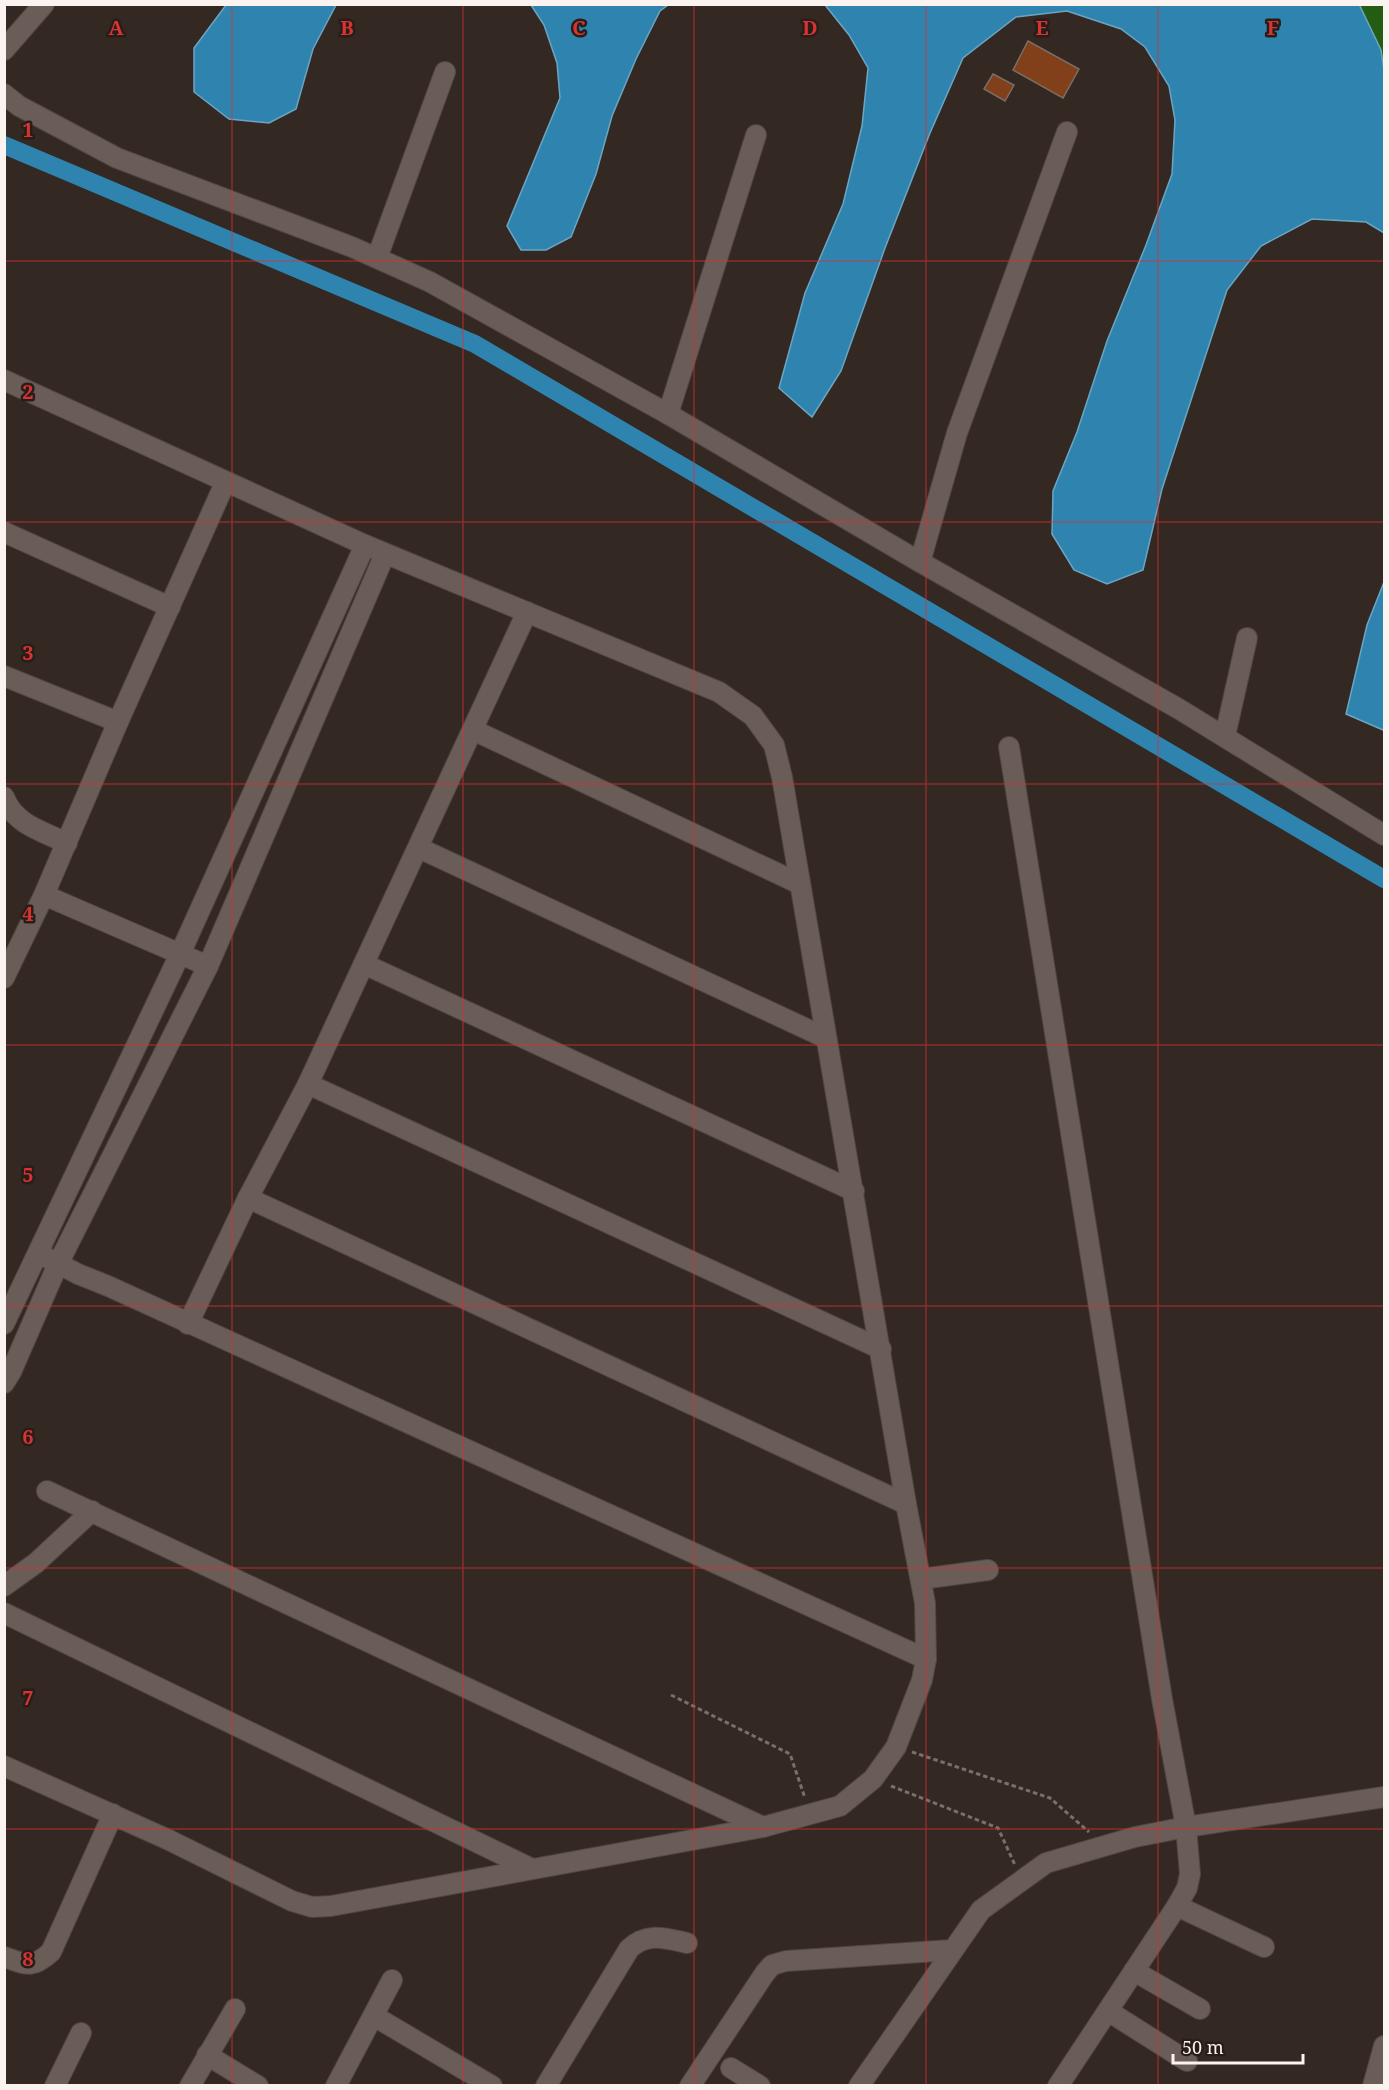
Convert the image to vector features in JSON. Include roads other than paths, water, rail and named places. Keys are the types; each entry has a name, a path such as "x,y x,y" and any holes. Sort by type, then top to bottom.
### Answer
{"street":[{"path":"4,50 44,4"},
{"path":"377,258 445,72"},
{"path":"4,94 19,106 117,158 352,247 430,282 668,414 920,562 1225,736 1384,835"},
{"path":"920,562 957,433 1067,132"},
{"path":"668,414 756,135"},
{"path":"4,380 225,483 385,554 719,692 753,716 774,745 782,777 906,1504 926,1603 926,1659 922,1680 896,1747 873,1779 840,1806 763,1827 331,1906 312,1907 292,1902 113,1814 4,1766"},
{"path":"4,978 9,957 44,895 118,722 225,483"},
{"path":"4,532 170,607"},
{"path":"4,1324 180,954 365,545"},
{"path":"4,1383 11,1372 58,1264 208,966 385,554"},
{"path":"188,1324 248,1198 308,1084 527,612"},
{"path":"1225,736 1247,638"},
{"path":"4,676 118,722"},
{"path":"473,730 800,884"},
{"path":"1009,747 1162,1699 1186,1827 1190,1874 1187,1888 1177,1906 1058,2085"},
{"path":"4,797 9,810 21,821 67,843"},
{"path":"418,848 826,1038"},
{"path":"44,895 208,966"},
{"path":"364,964 854,1191"},
{"path":"308,1084 881,1349"},
{"path":"248,1198 906,1504"},
{"path":"38,1253 78,1274 926,1659"},
{"path":"47,1491 763,1827"},
{"path":"4,1586 36,1563 92,1511"},
{"path":"921,1580 988,1570"},
{"path":"4,1613 530,1868"},
{"path":"860,2085 981,1910 1046,1863 1135,1838 1186,1827 1384,1797"},
{"path":"4,1957 27,1964 40,1962 51,1952 113,1814"},
{"path":"1177,1906 1264,1947"},
{"path":"546,2085 629,1948 638,1940 660,1937 687,1943"},
{"path":"690,2085 772,1965 786,1961 952,1950"},
{"path":"1134,1971 1200,2009"},
{"path":"336,2085 392,1980"},
{"path":"190,2085 235,2009"},
{"path":"1108,2011 1187,2061"},
{"path":"374,2016 492,2085"},
{"path":"63,2083 81,2033"},
{"path":"1373,2085 1384,2046"},
{"path":"207,2055 258,2085"},
{"path":"731,2067 760,2085"}],"water":[{"path":"1359,4 1381,50 1384,70 1384,233 1366,222 1312,219 1261,246 1227,290 1162,489 1143,570 1107,584 1074,570 1052,534 1053,491 1077,432 1107,341 1172,174 1175,120 1169,86 1145,47 1121,29 1067,11 1016,17 963,58 930,133 885,248 841,371 812,417 779,388 805,293 843,204 862,126 868,68 849,35 825,5"},
{"path":"226,5 336,5 313,49 296,109 269,123 229,119 194,92 194,48"},
{"path":"531,5 668,5 660,11 636,59 612,116 596,174 571,237 546,250 521,250 507,226 560,98 557,63 544,25"},
{"path":"1384,582 1383,730 1346,714 1367,625"}],"waterway":[{"path":"4,145 475,344 1384,879"}]}
